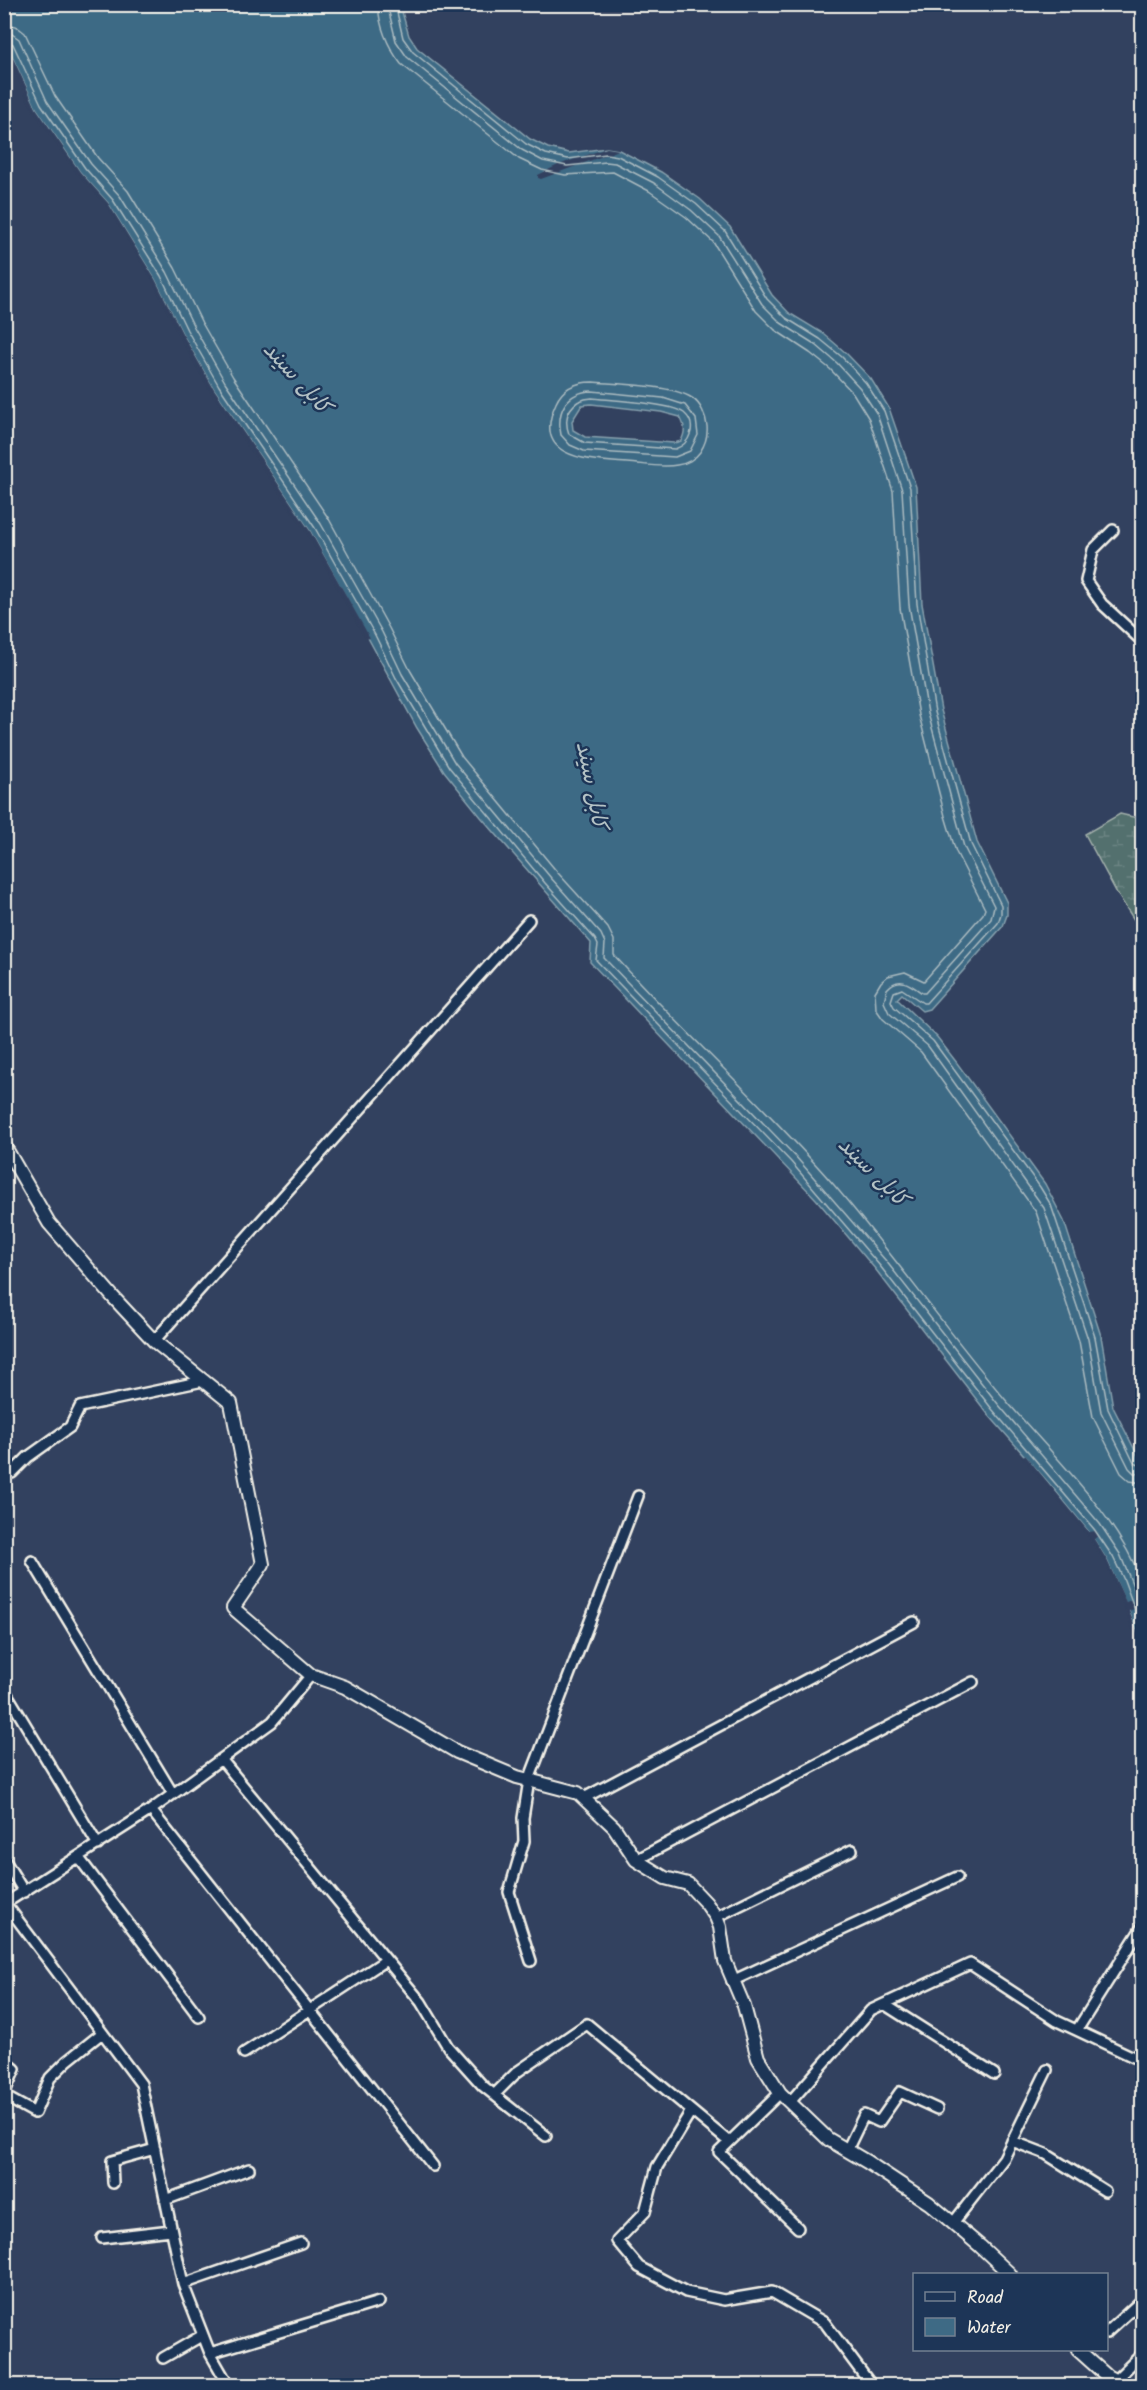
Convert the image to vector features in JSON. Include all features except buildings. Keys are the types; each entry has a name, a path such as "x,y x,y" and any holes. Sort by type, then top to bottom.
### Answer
{"street":[{"path":"1113,530 1093,550 1086,581 1102,604 1143,641"},
{"path":"154,1341 529,920"},
{"path":"4,1145 49,1223 154,1341 231,1403 262,1564 233,1608 311,1675 345,1687 457,1752 529,1780 578,1793 614,1827 636,1860 664,1878 688,1884 716,1917 725,1960 744,2006 758,2058 785,2098 828,2139 893,2178 953,2223 1009,2273"},
{"path":"4,1465 12,1473 28,1457 70,1427 80,1407 203,1381"},
{"path":"531,1961 509,1892 524,1841 523,1818 529,1780 638,1496"},
{"path":"32,1561 173,1794"},
{"path":"584,1798 914,1622"},
{"path":"229,2385 210,2353 183,2284 141,2084 5,1904 152,1810 272,1722 311,1675"},
{"path":"636,1860 973,1682"},
{"path":"4,1689 99,1845"},
{"path":"221,1759 421,2002 448,2047 483,2086 546,2136"},
{"path":"152,1810 433,2166"},
{"path":"716,1917 852,1850"},
{"path":"79,1858 199,2017"},
{"path":"4,1859 24,1892"},
{"path":"732,1981 957,1877"},
{"path":"1077,2030 1143,1927"},
{"path":"244,2053 386,1960"},
{"path":"798,2228 719,2152 785,2098 871,2010 970,1964 1057,2021 1143,2061"},
{"path":"884,2004 994,2074"},
{"path":"494,2095 517,2072 587,2024 729,2142"},
{"path":"4,2060 15,2069 4,2095 35,2113 50,2078 102,2033"},
{"path":"953,2223 1004,2158 1047,2070"},
{"path":"846,2150 864,2115 879,2122 900,2092 937,2109"},
{"path":"691,2111 657,2167 645,2212 617,2241 639,2267 686,2292 723,2300 772,2292 825,2323 872,2385"},
{"path":"1012,2141 1046,2154 1105,2191"},
{"path":"113,2183 112,2161 154,2149"},
{"path":"165,2200 249,2169"},
{"path":"102,2238 171,2230"},
{"path":"183,2284 301,2243"},
{"path":"1108,2333 1143,2300"},
{"path":"210,2353 379,2302"},
{"path":"163,2358 202,2335"},
{"path":"1084,2351 1111,2383"},
{"path":"1111,2383 1143,2354"},
{"path":"1111,2383 1126,2385"}],"green space":[{"path":"1120,814 1142,819 1142,932 1118,895 1085,834"}],"water":[{"name":"کابل سيند","path":"4,5 400,5 409,36 417,48 530,139 548,148 569,153 607,148 619,150 661,172 700,199 730,227 772,295 789,313 824,334 871,379 889,408 916,487 922,604 941,710 977,842 1007,903 1007,915 1003,926 929,1009 922,1011 902,994 897,999 937,1037 957,1063 1045,1184 1064,1221 1101,1336 1113,1407 1142,1464 1142,1642 1107,1560 1089,1532 987,1413 876,1270 816,1199 590,962 591,943 444,771 417,728 310,531 214,389 155,279 108,203 80,172 36,108 5,41","holes":["582,405 661,412 680,417 684,429 681,441 674,443 585,437 573,430 572,421"]}],"pier":[{"path":"5,41 36,108 80,172 108,203 155,279 214,389 310,531 370,638 366,639 307,532 211,391 179,335 153,280 106,204 78,174 33,109 4,48"},
{"path":"607,148 619,150 541,179 538,178 538,175 558,165"},
{"path":"1025,1455 1089,1532 1096,1531 1098,1537 1094,1539 1107,1560 1126,1602 1131,1600 1134,1609 1129,1611 1142,1645 1133,1630 1105,1561 1087,1534 1022,1456"}]}
